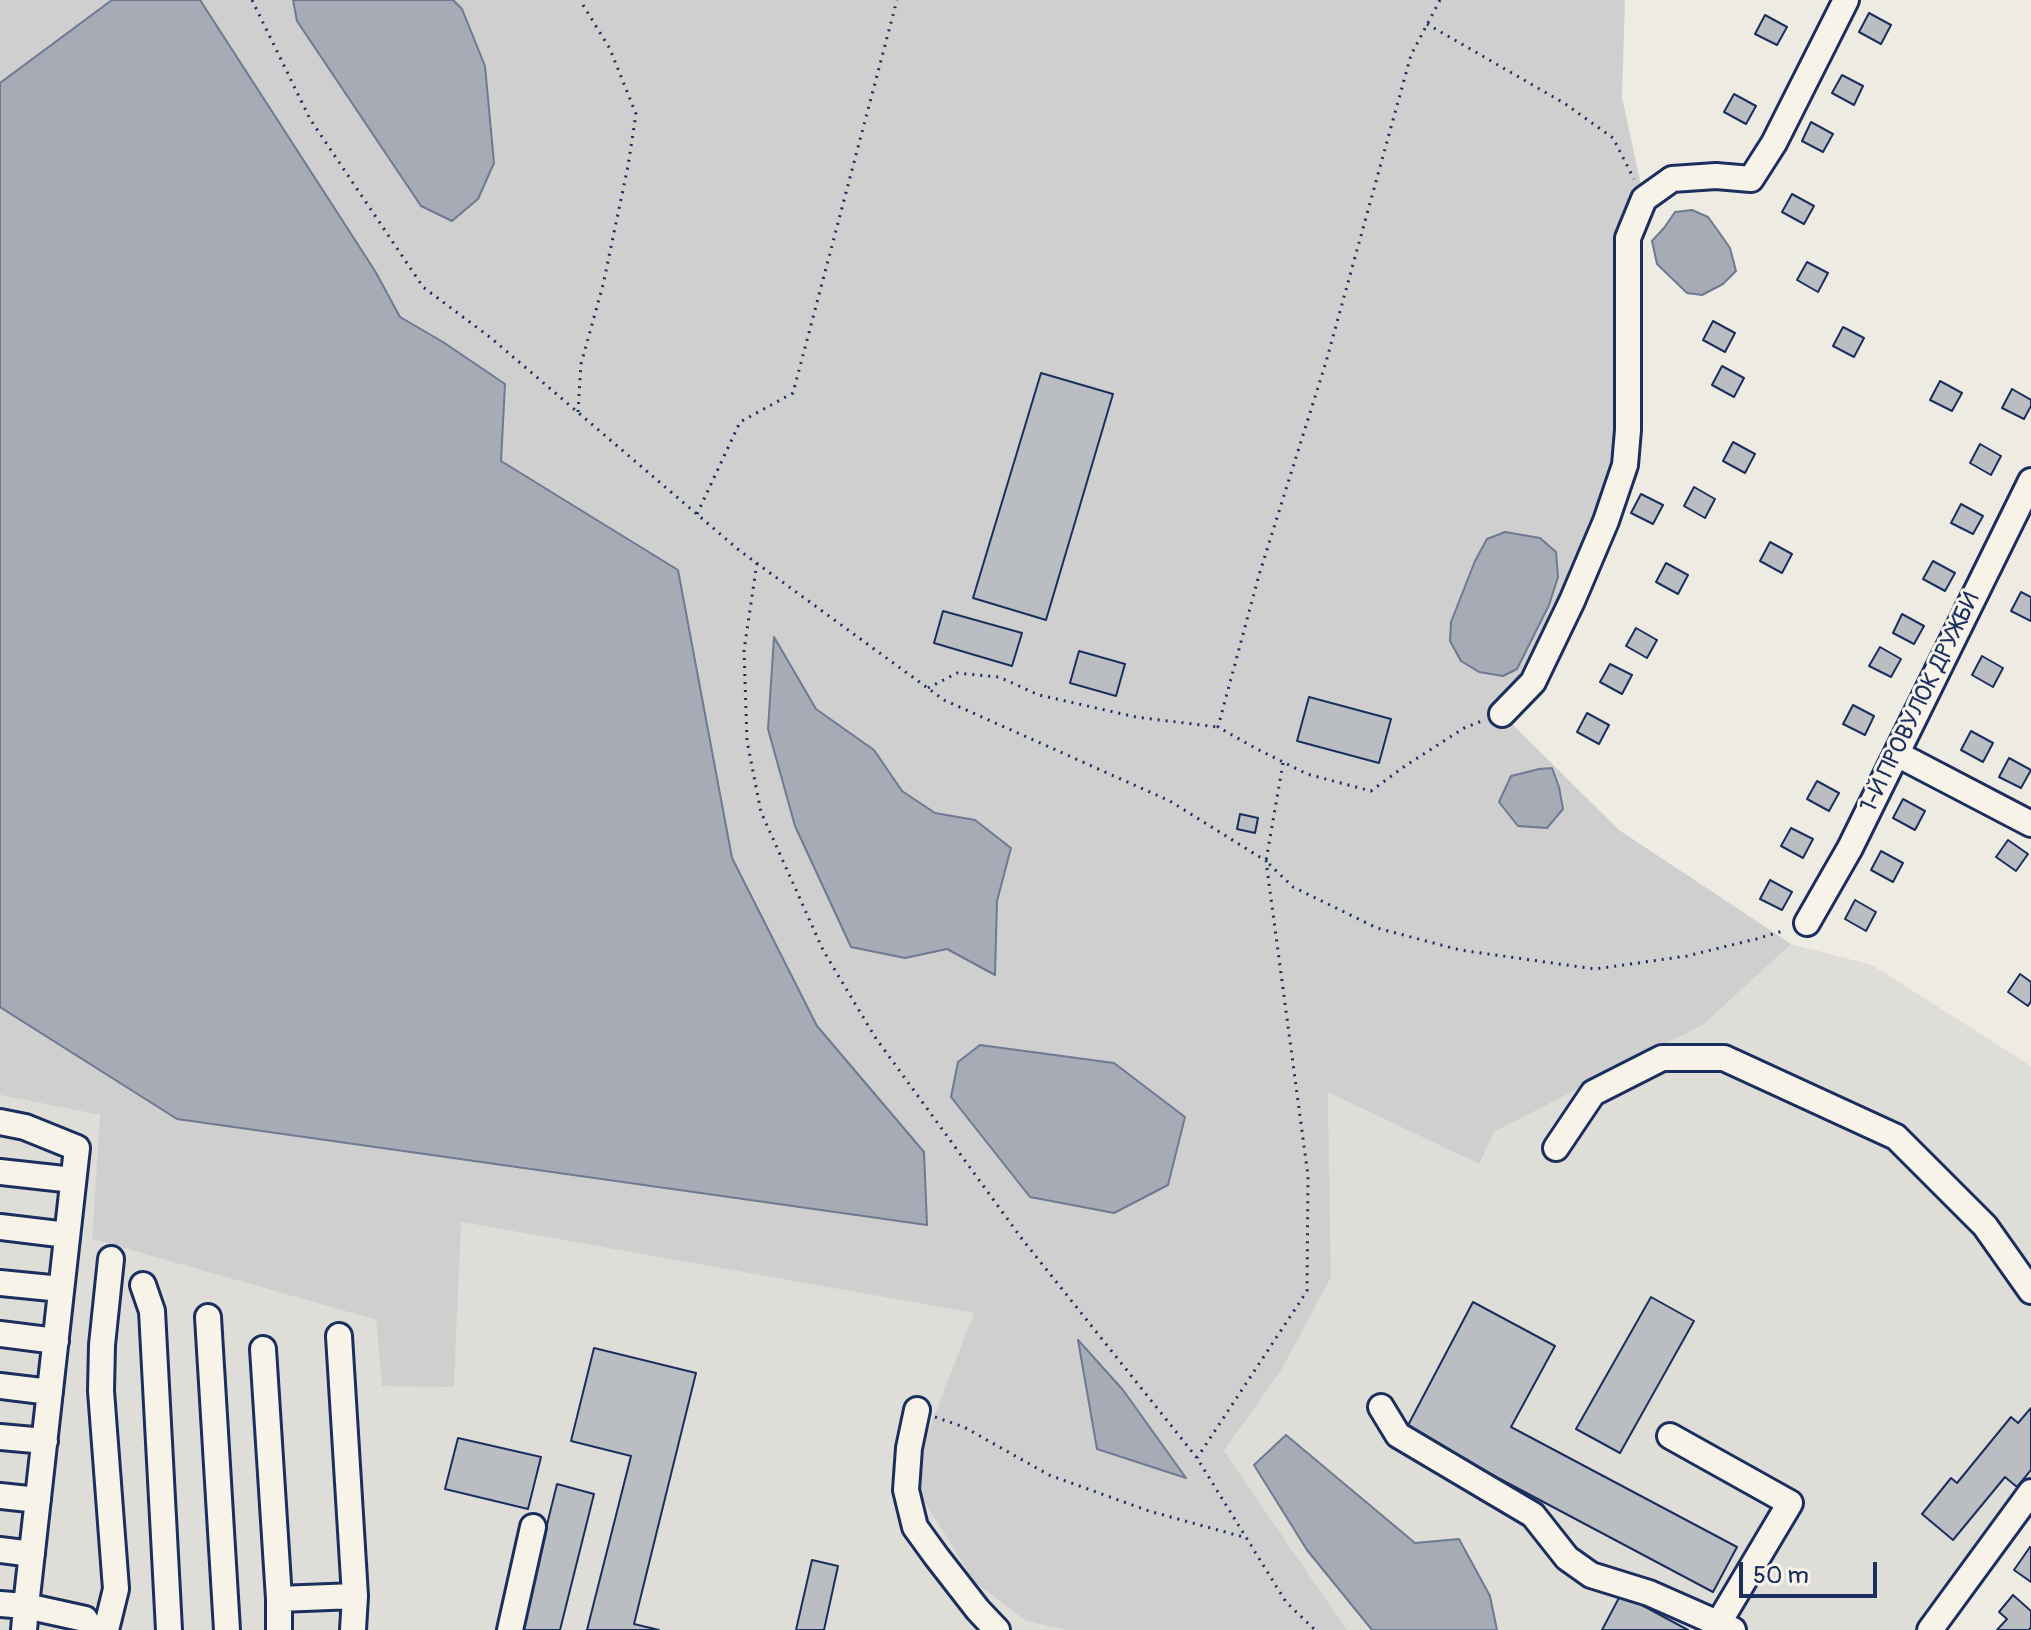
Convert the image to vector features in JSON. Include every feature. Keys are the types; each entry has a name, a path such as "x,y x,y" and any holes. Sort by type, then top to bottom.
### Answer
{"street":[{"path":"1502,714 1533,682 1606,521 1625,465 1628,430 1628,238 1644,199 1672,179 1716,176 1751,179 1774,143 1846,0"},
{"name":"1-Й ПРОВУЛОК ДРУЖБИ","path":"1807,923 1850,848 2031,481"},
{"path":"1897,754 2031,824"},
{"path":"1556,1148 1593,1093 1662,1058 1724,1058 1896,1137 1985,1226 2031,1291"},
{"path":"0,1122 25,1127 77,1148 25,1618"},
{"path":"0,1172 73,1180"},
{"path":"0,1227 67,1235"},
{"path":"106,1630 116,1589 101,1391 102,1345 111,1259"},
{"path":"0,1283 61,1289"},
{"path":"143,1285 152,1311 169,1630"},
{"path":"208,1317 227,1630"},
{"path":"0,1334 56,1341"},
{"path":"339,1336 355,1596 353,1630"},
{"path":"263,1349 279,1630"},
{"path":"0,1386 50,1392"},
{"path":"1381,1407 1398,1435 1533,1515 1567,1558 1591,1575 1649,1593 1726,1627 1790,1503 1670,1436"},
{"path":"917,1410 909,1448 906,1490 915,1527 969,1599 997,1630"},
{"path":"0,1437 45,1441"},
{"path":"1930,1630 2031,1492"},
{"path":"0,1496 38,1500"},
{"path":"510,1630 533,1527"},
{"path":"0,1550 32,1554"},
{"path":"279,1599 355,1596"},
{"path":"0,1604 25,1618 85,1619 92,1630"}],"path":[{"path":"252,0 310,119 423,287 491,338 757,563 944,700 1170,801 1266,861 1293,887 1377,928 1460,950 1595,969 1687,956 1807,923"},
{"path":"578,412 581,364 603,285 636,114 610,49 580,0"},
{"path":"697,514 740,422 793,393 897,0"},
{"path":"1218,727 1259,575 1326,362 1411,55 1440,0"},
{"path":"1427,24 1564,103 1613,138 1644,199"},
{"path":"757,563 744,650 747,741 761,812 823,950 875,1037 1022,1239 1197,1458 1286,1602 1315,1630"},
{"path":"928,688 957,673 999,677 1039,695 1136,717 1218,727 1307,774 1371,791 1464,728 1502,714"},
{"path":"1197,1458 1307,1291 1308,1176 1266,861 1283,763"},
{"path":"917,1410 964,1427 1049,1475 1149,1511 1247,1538"}],"shaded area":[{"path":"0,0 1625,0 1622,97 1644,199 1628,238 1628,430 1606,521 1502,714 1619,830 1791,944 1703,1025 1494,1132 1479,1164 1328,1092 1331,1277 1282,1369 1224,1451 1347,1630 1066,1630 1026,1621 974,1581 918,1491 926,1437 974,1313 461,1222 454,1387 382,1386 376,1320 92,1239 100,1115 0,1095"},
{"path":"112,0 200,0 375,271 400,317 505,384 501,461 678,570 732,858 817,1026 924,1152 927,1225 177,1119 0,1007 0,83"},
{"path":"293,0 453,0 462,9 485,66 494,163 478,199 452,221 421,206 297,21"},
{"path":"1692,210 1708,217 1721,235 1730,248 1736,271 1723,284 1702,295 1687,293 1657,264 1652,241 1675,212"},
{"path":"1505,532 1540,538 1556,552 1558,577 1549,605 1517,669 1503,676 1479,672 1461,661 1450,641 1451,622 1475,561 1487,539"},
{"path":"774,637 816,709 874,750 902,791 935,813 975,820 1011,848 997,901 995,975 947,949 905,958 851,947 795,826 768,729"},
{"path":"1552,768 1563,809 1547,828 1518,826 1499,802 1511,776"},
{"path":"1791,944 1872,965 2031,1066 2031,1492 1930,1630 1347,1630 1224,1451 1282,1369 1331,1277 1328,1091 1494,1132 1703,1025"},
{"path":"980,1045 1114,1063 1185,1117 1168,1185 1114,1213 1030,1197 951,1097 958,1062"},
{"path":"0,1095 100,1115 92,1239 376,1320 382,1386 454,1386 460,1222 975,1313 926,1437 1026,1621 1066,1630 0,1630"},
{"path":"1078,1340 1123,1390 1186,1478 1097,1449"},
{"path":"1286,1435 1415,1543 1459,1539 1490,1596 1497,1630 1372,1630 1307,1550 1254,1465"}],"building":[{"path":"1869,13 1891,25 1881,44 1859,32"},
{"path":"1765,15 1787,27 1777,45 1755,34"},
{"path":"1842,75 1863,86 1854,105 1832,93"},
{"path":"1734,94 1756,106 1746,124 1724,112"},
{"path":"1811,122 1833,134 1823,152 1802,141"},
{"path":"1792,194 1814,206 1804,224 1782,212"},
{"path":"1807,262 1828,273 1818,292 1797,280"},
{"path":"1713,321 1735,333 1725,352 1703,340"},
{"path":"1843,327 1864,338 1854,357 1833,346"},
{"path":"1722,366 1744,378 1734,397 1712,385"},
{"path":"1041,373 1113,394 1046,620 973,598"},
{"path":"1940,381 1962,393 1952,411 1930,400"},
{"path":"2012,389 2031,400 2024,419 2002,408"},
{"path":"1733,442 1755,454 1745,473 1723,461"},
{"path":"1980,444 2001,456 1991,475 1970,463"},
{"path":"1694,487 1715,499 1705,518 1684,506"},
{"path":"1641,494 1663,505 1653,524 1631,513"},
{"path":"1961,504 1983,516 1973,534 1951,523"},
{"path":"1770,542 1792,554 1782,573 1760,561"},
{"path":"1933,561 1955,573 1945,591 1923,579"},
{"path":"1666,563 1688,575 1678,594 1656,582"},
{"path":"2021,592 2031,597 2031,621 2011,611"},
{"path":"943,611 1022,633 1012,666 934,643"},
{"path":"1902,614 1924,626 1914,644 1893,633"},
{"path":"1636,628 1657,640 1647,658 1626,646"},
{"path":"1880,647 1901,659 1891,677 1869,666"},
{"path":"1079,651 1125,664 1116,696 1070,683"},
{"path":"1982,656 2003,668 1993,687 1972,675"},
{"path":"1610,664 1632,675 1622,694 1600,682"},
{"path":"1309,697 1391,719 1379,763 1297,741"},
{"path":"1853,705 1874,716 1865,735 1843,724"},
{"path":"1587,713 1609,725 1599,744 1577,732"},
{"path":"1971,731 1993,743 1983,762 1961,750"},
{"path":"2009,758 2031,770 2021,788 1999,777"},
{"path":"1817,781 1839,793 1829,811 1807,799"},
{"path":"1903,799 1925,811 1915,830 1893,818"},
{"path":"1240,814 1258,818 1255,833 1237,829"},
{"path":"1791,828 1813,839 1803,858 1781,846"},
{"path":"2008,840 2028,854 2016,871 1996,857"},
{"path":"1881,851 1903,863 1893,882 1871,870"},
{"path":"1770,880 1792,892 1782,910 1760,899"},
{"path":"1855,900 1876,912 1866,931 1845,919"},
{"path":"2020,974 2031,982 2028,1006 2008,992"},
{"path":"1651,1297 1694,1321 1620,1453 1576,1429"},
{"path":"1473,1302 1555,1346 1511,1427 1737,1547 1713,1592 1406,1429"},
{"path":"594,1348 696,1373 634,1624 659,1630 587,1630 631,1456 571,1441"},
{"path":"2031,1408 2031,1470 2017,1487 2005,1477 1953,1540 1922,1514 1951,1478 1957,1483 2011,1417 2018,1423"},
{"path":"458,1438 541,1457 528,1509 445,1489"},
{"path":"557,1484 594,1494 560,1630 521,1630"},
{"path":"2031,1548 2031,1582 2014,1570"},
{"path":"812,1560 838,1566 824,1630 796,1630"},
{"path":"1621,1594 1688,1630 1602,1630"},
{"path":"2013,1595 2031,1611 2031,1627 2029,1630 1997,1630 2007,1619 1999,1612"}]}
